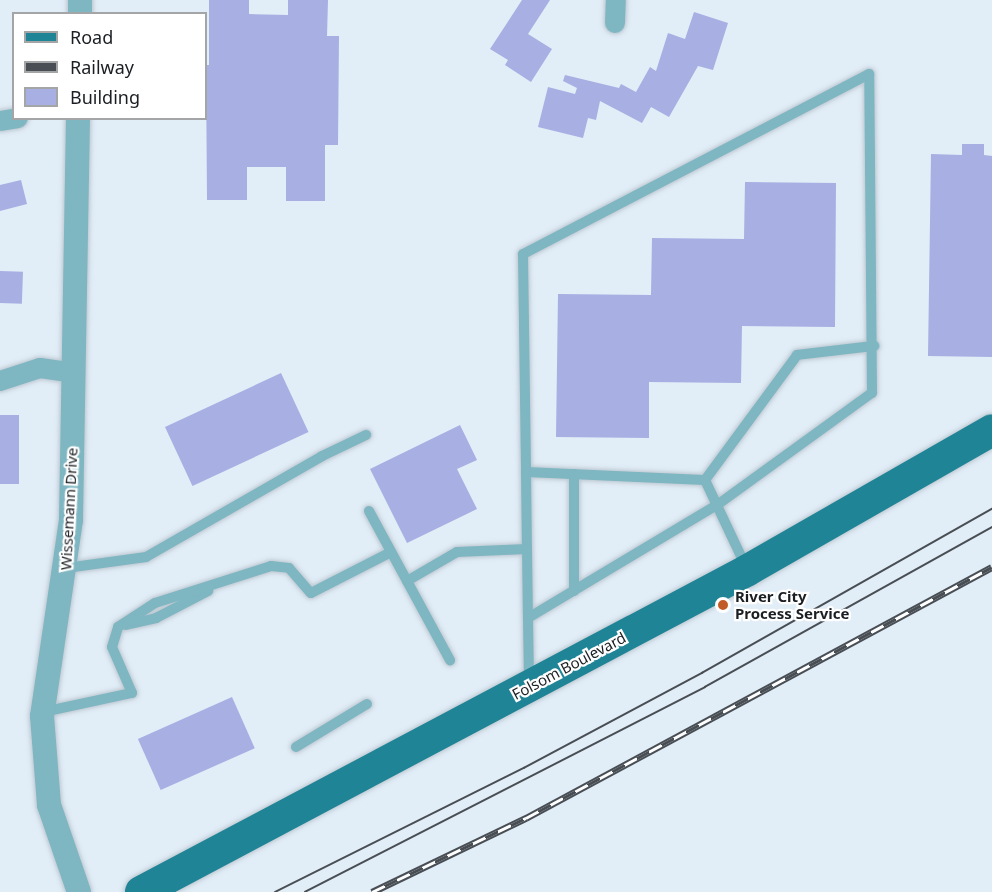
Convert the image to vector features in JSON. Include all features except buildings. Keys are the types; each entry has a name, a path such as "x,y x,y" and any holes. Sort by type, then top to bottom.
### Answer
{"main road":[{"name":"Folsom Boulevard","path":"141,892 748,570 992,430"}],"street":[{"path":"615,23 616,0"},
{"name":"Wissemann Drive","path":"78,120 74,373 66,568 42,712 43,761 49,805 79,892"},
{"path":"0,381 40,368 74,373"}],"lane":[{"path":"528,618 717,505 872,393 874,346 869,74 523,254 528,549 528,618 529,688"},
{"path":"705,480 797,355 874,346"},
{"path":"66,568 146,557 322,456 366,435"},
{"path":"526,472 705,480"},
{"path":"574,474 574,591"},
{"path":"705,480 748,570"},
{"path":"369,511 450,660"},
{"path":"407,581 457,552 528,549"},
{"path":"42,712 132,693 112,647 118,627 155,603 271,566 289,568 311,593 391,552"},
{"path":"296,747 367,704"}],"tram line":[{"path":"275,892 524,768 702,673 992,509"},
{"path":"305,892 705,687 992,527"}],"railway":[{"path":"372,892 526,818 992,567"}],"place":[{"name":"River City Process Service","path":"723,605"}]}
